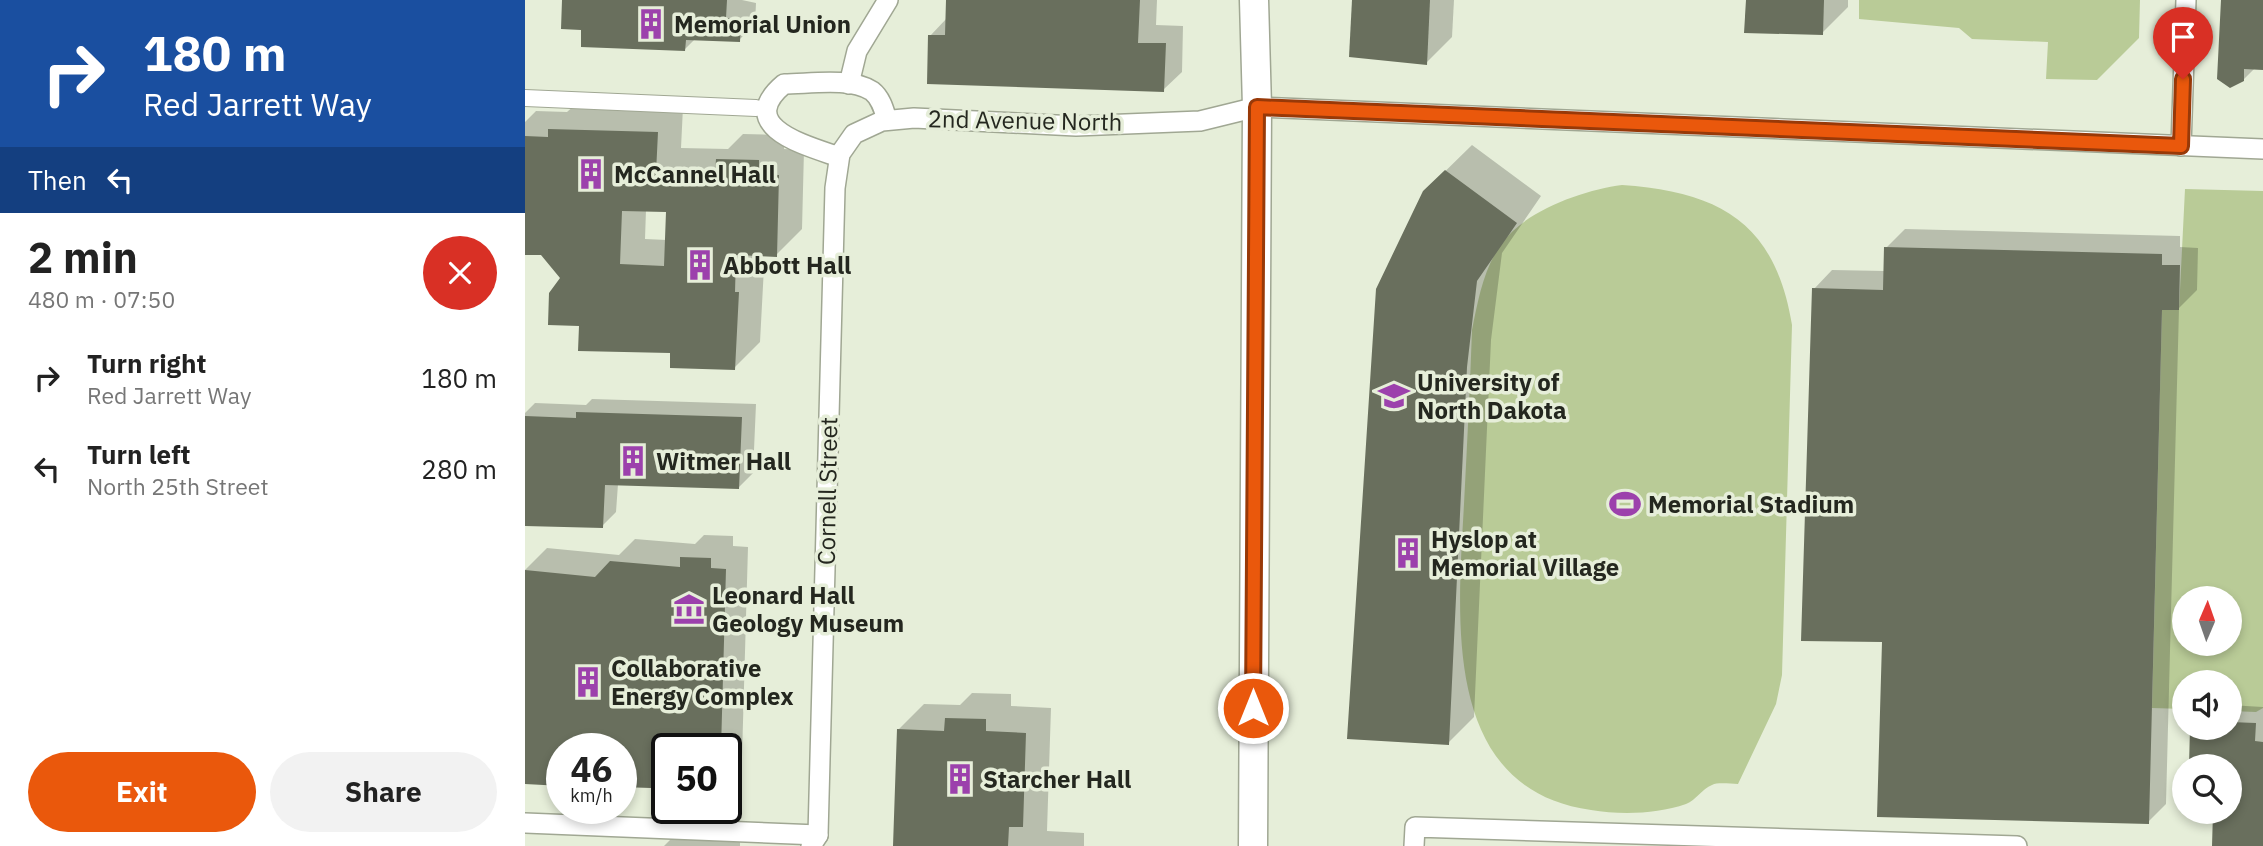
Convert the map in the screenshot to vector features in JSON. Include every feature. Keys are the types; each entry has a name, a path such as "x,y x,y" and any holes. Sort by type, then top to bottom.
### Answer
{"main road":[{"path":"1253,846 1257,107 1254,0"},
{"path":"1237,846 1253,652"}],"street":[{"path":"849,84 857,51 888,0"},
{"path":"2186,0 2181,146 2263,149"},
{"path":"839,157 786,138 773,130 769,106 773,93 784,84 849,84 873,92 882,103 887,120"},
{"path":"525,97 756,108"},
{"name":"2nd Avenue North","path":"839,157 854,134 887,120 1076,126 1200,121 1257,107 2181,146"},
{"name":"Cornell Street","path":"815,840 835,188 839,157"},
{"path":"525,822 815,840"},
{"path":"1414,846 1415,827 2017,846"}],"green space":[{"path":"1859,0 2140,0 2139,38 2097,80 2046,79 2048,42 1972,39 1959,28 1859,19"},
{"name":"Memorial Stadium","path":"1622,185 1688,195 1715,205 1738,219 1757,238 1772,261 1784,290 1792,325 1782,675 1776,704 1738,784 1712,785 1690,802 1675,807 1651,812 1614,813 1591,810 1542,795 1507,769 1483,733 1469,691 1462,645 1460,596 1472,330 1486,273 1496,252 1512,231 1540,211 1574,197"},
{"path":"2185,189 2263,191 2263,708 2256,712 2242,711 2242,670 2172,670 2172,709 2152,708 2162,310 2179,310"}],"building":[{"name":"Memorial Union","path":"562,0 727,0 726,18 741,18 740,42 686,40 685,51 581,47 581,30 561,29"},
{"path":"946,0 1140,0 1138,43 1166,43 1164,92 927,84 928,35 945,35"},
{"path":"1352,0 1430,0 1427,65 1349,57"},
{"path":"1746,0 1824,0 1823,35 1744,33"},
{"path":"2221,0 2263,0 2263,70 2244,69 2244,81 2230,88 2217,79"},
{"name":"Abbott Hall","path":"548,129 658,132 656,173 715,175 716,159 759,160 759,174 779,175 777,257 736,255 735,292 739,292 735,370 670,368 670,353 578,351 579,326 548,325 549,293 560,278 541,255 525,255 525,136 548,137","holes":["622,211 666,212 664,266 620,264"]},
{"name":"Hyslop at Memorial Village","path":"1445,170 1517,223 1477,281 1467,367 1449,745 1347,739 1376,289 1423,191"},
{"path":"1884,247 2162,254 2162,265 2180,265 2179,310 2162,310 2149,824 1877,817 1882,642 1801,641 1812,288 1883,290"},
{"name":"Witmer Hall","path":"576,412 742,417 739,489 605,485 603,528 525,526 525,416 576,418"},
{"path":"680,557 711,558 711,568 726,569 721,733 651,733 651,788 637,788 637,733 546,733 546,785 525,784 525,570 595,577 610,561 680,567"},
{"name":"Starcher Hall","path":"945,718 986,719 986,731 1026,733 1023,827 1009,827 1008,846 893,846 897,729 944,731"},
{"path":"2242,722 2256,723 2255,741 2263,742 2263,846 2212,846 2213,824 2242,824 2242,754 2189,754 2190,740 2242,740"}],"place":[{"name":"Memorial Union","path":"651,24"},
{"name":"McCannel Hall","path":"591,174"},
{"name":"Abbott Hall","path":"700,265"},
{"name":"University of North Dakota","path":"1394,396"},
{"name":"Witmer Hall","path":"633,461"},
{"name":"Memorial Stadium","path":"1625,504"},
{"name":"Hyslop at Memorial Village","path":"1408,553"},
{"name":"Leonard Hall Geology Museum","path":"689,609"},
{"name":"Collaborative Energy Complex","path":"588,682"},
{"name":"Starcher Hall","path":"960,779"}],"route":[{"path":"1253,708 1257,107 2181,146 2183,79"}]}
